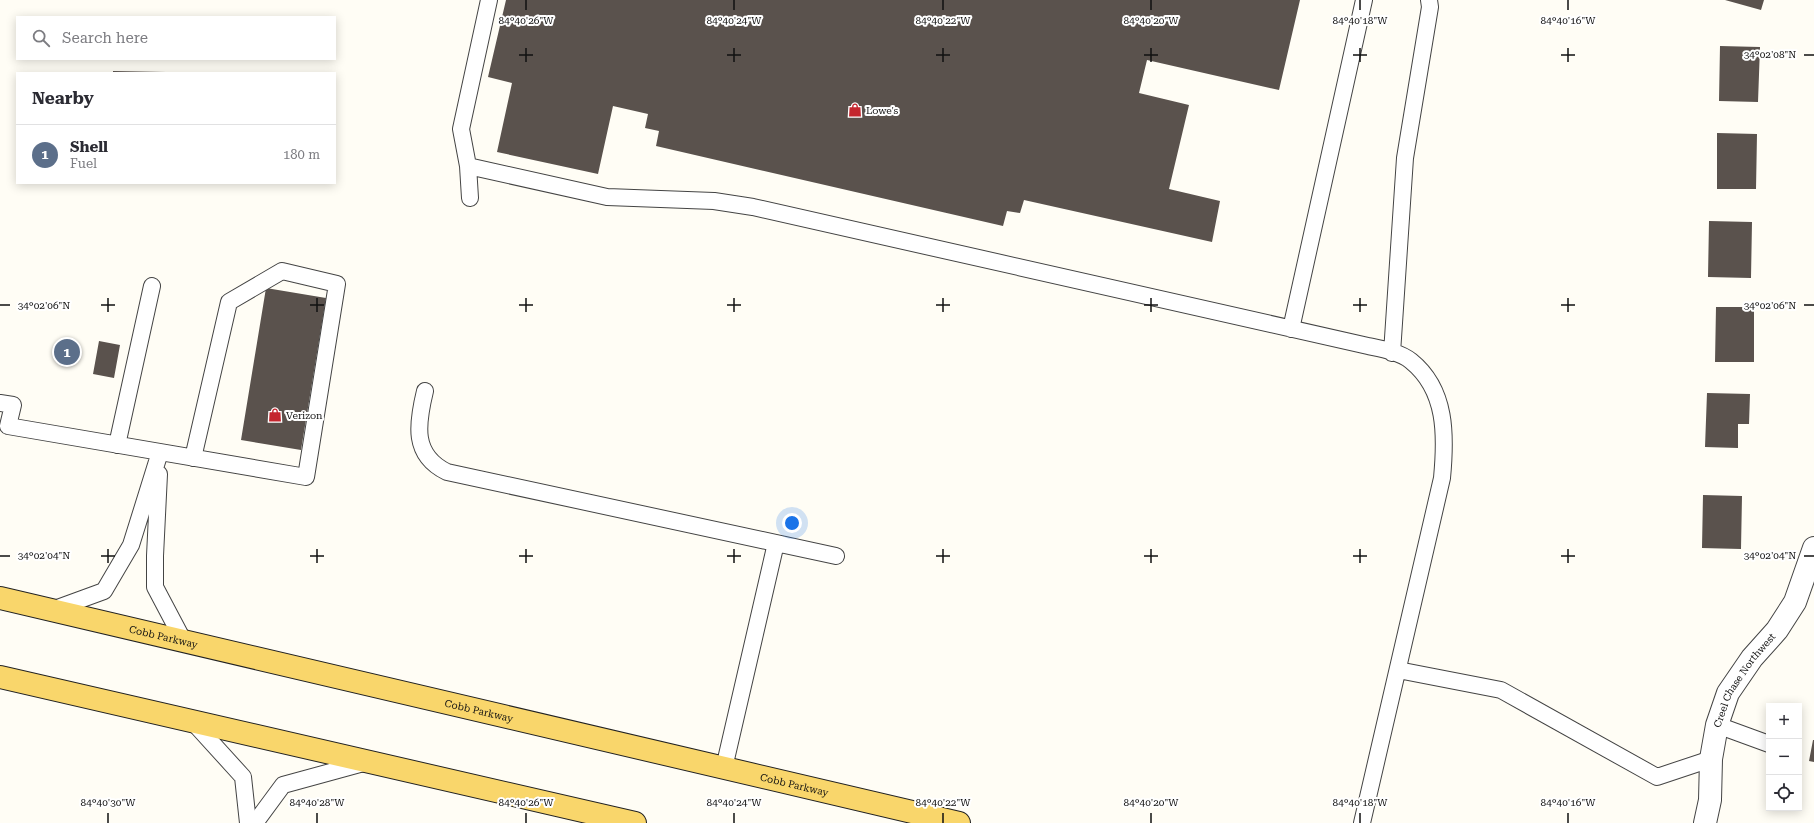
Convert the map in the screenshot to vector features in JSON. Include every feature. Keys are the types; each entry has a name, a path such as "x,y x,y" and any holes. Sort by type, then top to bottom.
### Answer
{"main road":[{"name":"Cobb Parkway","path":"0,598 959,823"},
{"path":"0,677 635,823"}],"street":[{"name":"Creel Chase Northwest","path":"1706,823 1710,800 1711,760 1718,725 1728,693 1752,658 1777,630 1795,602 1814,548"}],"lane":[{"path":"470,198 468,166 461,129 489,0"},
{"path":"1291,329 1364,0"},
{"path":"1392,353 1405,158 1430,7 1429,0"},
{"path":"468,166 607,197 714,201 753,207 1291,329 1392,353 1411,361 1423,373 1433,388 1440,404 1444,442 1440,491 1362,823"},
{"path":"0,403 14,406 8,426 117,445 160,452 193,458 306,477 338,284 282,271 229,302 193,458"},
{"path":"117,445 152,286"},
{"path":"425,391 420,416 420,439 423,452 434,464 448,472 836,556"},
{"path":"52,610 104,591 131,545 160,452"},
{"path":"160,452 155,587 183,640"},
{"path":"724,768 776,543"},
{"path":"1398,670 1501,690 1657,778 1711,760"},
{"path":"192,722 243,778 248,823"},
{"path":"1718,725 1766,743"},
{"path":"255,823 283,785 367,762"}],"building":[{"name":"Lowe's","path":"506,0 1300,0 1279,90 1147,60 1139,93 1189,105 1169,189 1220,201 1212,242 1024,200 1020,213 1007,211 1003,226 656,146 659,131 645,128 648,114 613,106 598,174 497,152 512,83 488,77"},
{"path":"1725,0 1764,0 1761,10"},
{"path":"1720,46 1760,47 1758,102 1719,101"},
{"path":"113,71 166,72 113,72"},
{"path":"1717,133 1757,134 1756,189 1717,189"},
{"path":"1709,221 1752,222 1751,278 1708,277"},
{"path":"266,288 326,298 301,450 241,440"},
{"path":"1716,307 1754,307 1754,362 1715,362"},
{"path":"99,341 120,345 114,378 93,374"},
{"path":"1707,393 1750,394 1749,424 1738,424 1738,448 1705,447"},
{"path":"1703,495 1742,496 1741,549 1702,548"},
{"path":"1814,740 1814,762 1809,761"}],"place":[{"name":"Lowe's","path":"855,110"},
{"name":"Shell","path":"67,352"},
{"name":"Verizon","path":"275,415"}]}
